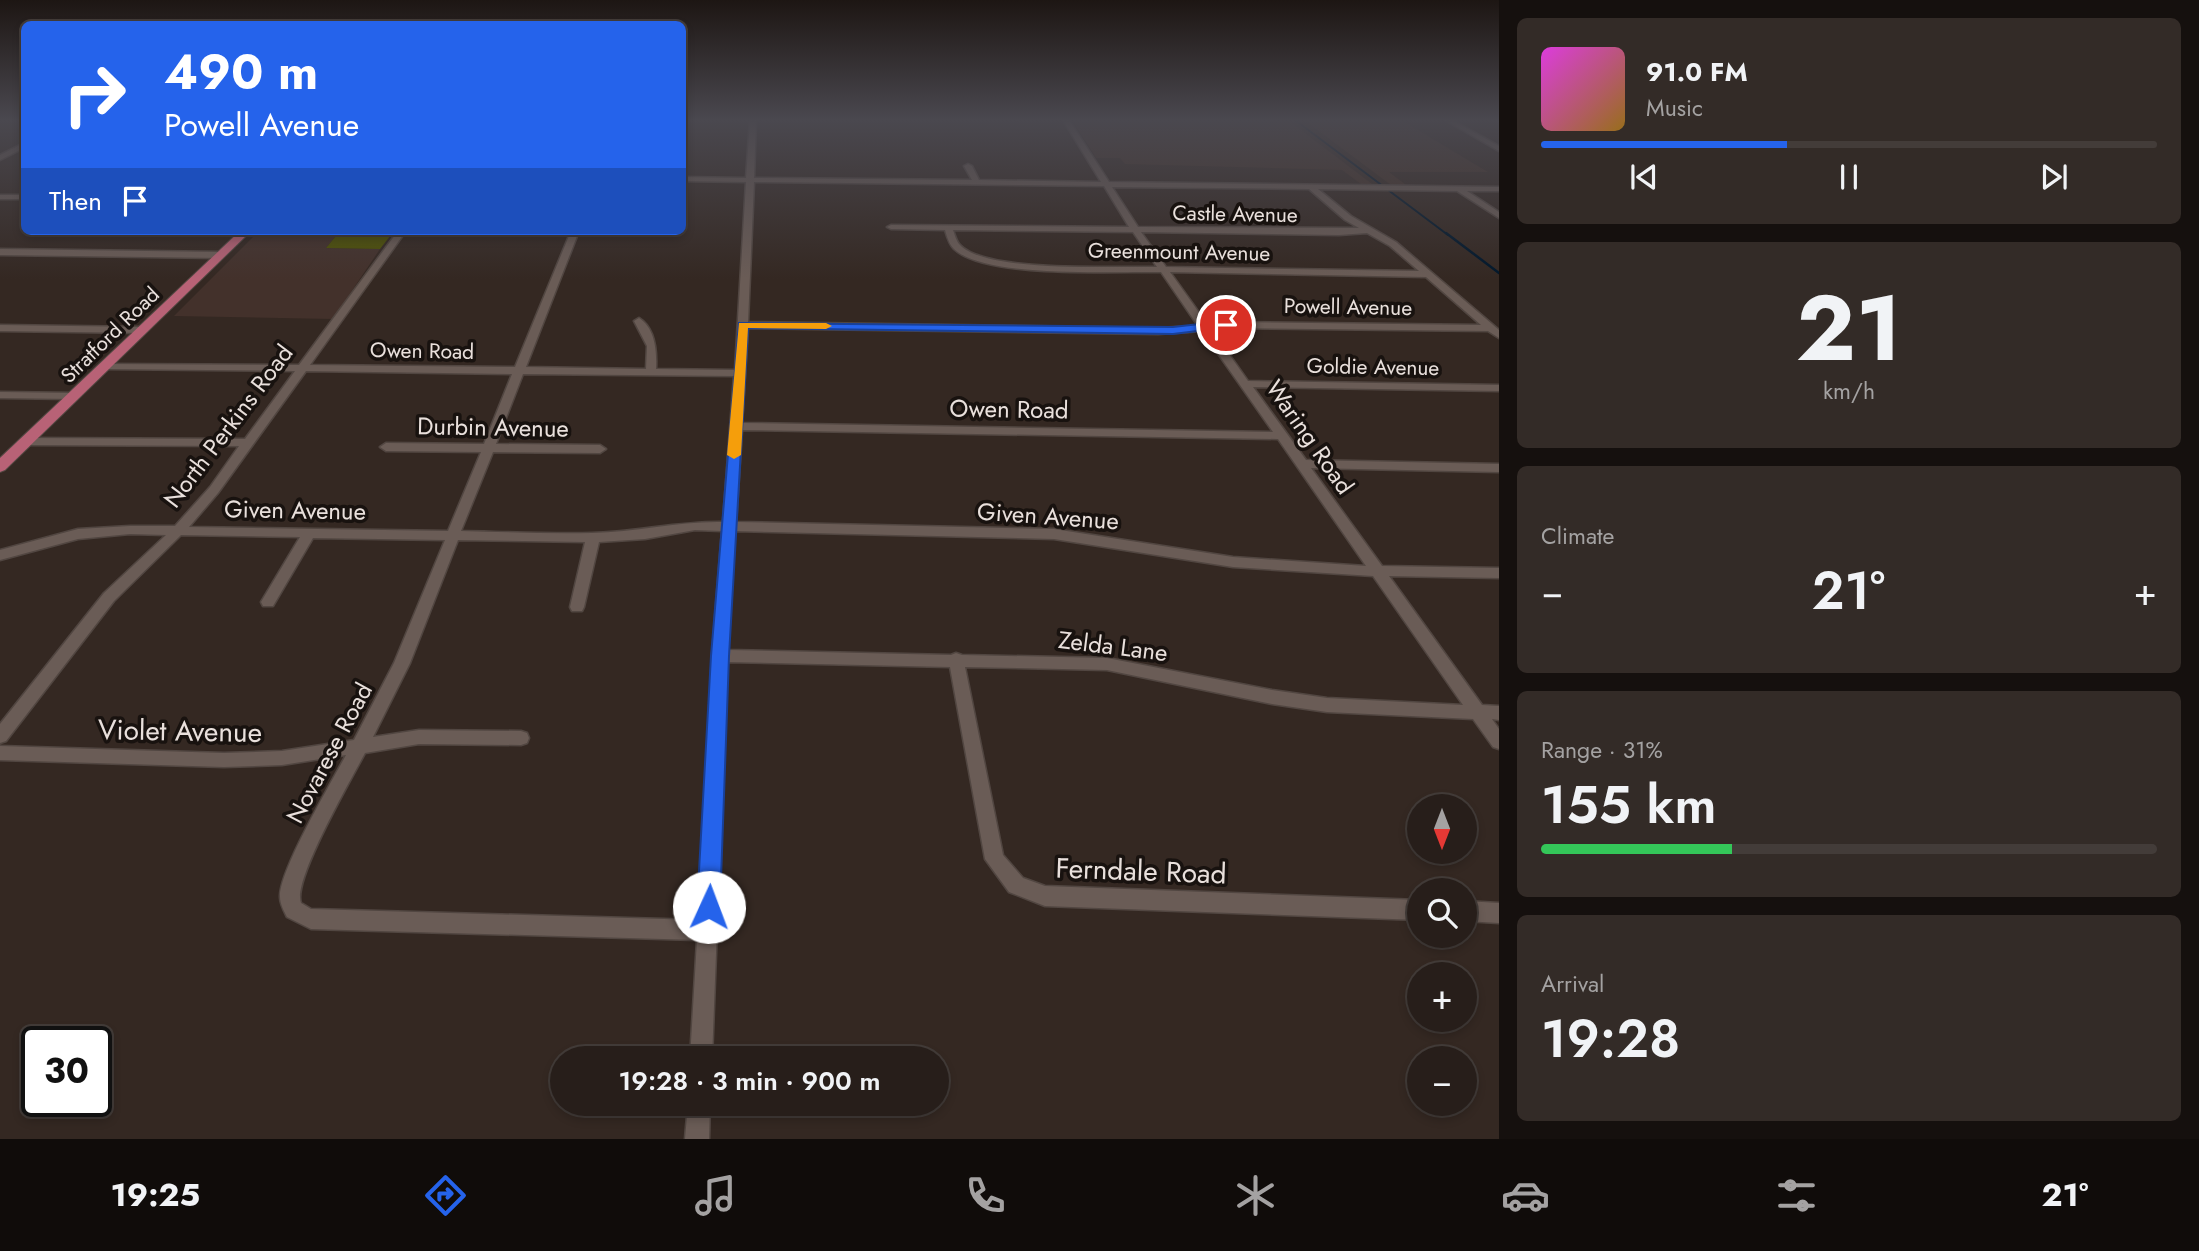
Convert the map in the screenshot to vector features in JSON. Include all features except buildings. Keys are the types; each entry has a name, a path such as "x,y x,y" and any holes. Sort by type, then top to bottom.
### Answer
{"main road":[{"name":"Stratford Road","path":"0,467 242,235"}],"street":[{"path":"702,1046 720,656 751,173"},
{"path":"972,173 977,183"},
{"name":"Waring Road","path":"1098,173 1134,228 1499,742"},
{"path":"686,179 1499,189"},
{"path":"1311,187 1348,218 1387,240 1495,332"},
{"path":"1459,189 1499,216"},
{"path":"0,197 21,197"},
{"name":"Greenmount Avenue","path":"948,226 954,244 959,249 1010,266 1427,274"},
{"name":"Castle Avenue","path":"891,227 1339,232 1368,230"},
{"name":"North Perkins Road","path":"0,736 109,597 178,531 214,490 399,235"},
{"name":"Novarese Road","path":"573,235 388,695 359,746 293,878 289,891 291,908 303,917 341,921 708,930"},
{"path":"0,252 221,255"},
{"path":"639,321 652,346 651,372"},
{"name":"Powell Avenue","path":"743,325 1158,331 1235,325 1495,332"},
{"path":"0,328 143,330"},
{"name":"Owen Road","path":"105,366 740,373"},
{"name":"Goldie Avenue","path":"1246,384 1499,388"},
{"path":"0,395 74,396"},
{"name":"Owen Road","path":"736,426 1282,436"},
{"path":"27,441 248,443"},
{"name":"Durbin Avenue","path":"386,447 600,449"},
{"path":"1302,464 1499,468"},
{"name":"Given Avenue","path":"0,555 78,534 130,530 593,538 631,536 695,526 1054,534 1109,540 1176,555 1260,565 1499,573"},
{"path":"268,602 309,533"},
{"path":"577,607 593,538"},
{"name":"Zelda Lane","path":"720,656 1107,664 1272,697 1327,705 1499,713"},
{"name":"Ferndale Road","path":"956,659 994,859 1016,885 1045,897 1407,910"},
{"name":"Violet Avenue","path":"0,753 224,760 282,758 419,737 521,738"},
{"path":"1477,912 1499,913"},
{"path":"697,1139 698,1116"}],"shaded area":[{"path":"1346,173 1358,173 1376,187 1365,187"},
{"path":"1375,173 1391,173 1410,188 1395,188"},
{"path":"255,235 337,235 326,248 380,249 333,319 174,316"},
{"path":"337,235 391,235 380,249 326,248"}],"waterway":[{"path":"1366,173 1448,235"},
{"path":"1446,233 1499,273"}],"slow traffic":[{"path":"734,455 743,325 826,326"}],"route":[{"path":"709,907 720,656 743,325 1173,331 1226,325"}]}
